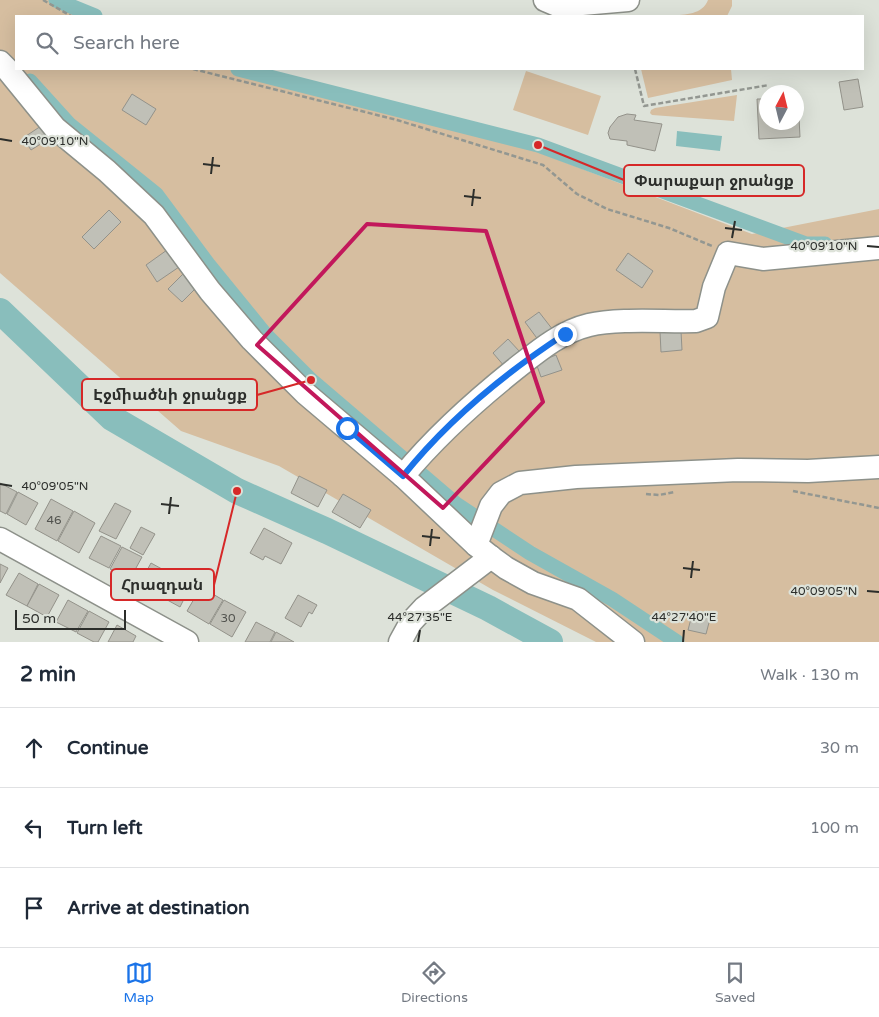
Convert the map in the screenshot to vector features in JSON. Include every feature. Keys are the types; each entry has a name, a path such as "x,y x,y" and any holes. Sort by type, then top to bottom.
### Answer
{"street":[{"path":"545,0 559,6 628,0"},
{"path":"0,62 55,128 107,171 154,215 210,290 252,340 305,393 403,476 484,551 506,568 533,583 578,599 632,642"},
{"path":"403,476 470,405 540,350 565,334 590,325 619,322 696,321 707,316 714,287 728,253 764,259 879,248"},
{"path":"400,642 411,622 424,608 472,570 484,551 491,506 501,493 520,483 576,477 738,470 808,471 879,467"},
{"path":"0,539 188,642"}],"path":[{"path":"43,0 69,15"},
{"path":"197,70 397,120 543,165 577,194 607,209 669,228 728,253"},
{"path":"635,70 644,106 759,87"}],"highlighted area":[{"path":"367,224 486,231 543,402 443,508 257,345"}],"shaded area":[{"path":"0,0 68,0 98,15 15,15 15,70 260,70 530,149 752,234 879,209 879,642 596,642 493,590 279,466 181,431 0,273"},
{"path":"708,0 732,0 732,6 728,15 680,15 698,11"},
{"path":"641,70 731,70 732,80 648,98"},
{"path":"526,71 601,96 588,135 513,110"},
{"path":"737,95 734,121 652,115 650,113 655,108"}],"water":[{"path":"677,131 722,136 720,151 676,146"}],"building":[{"path":"858,79 863,107 844,110 839,82"},
{"path":"132,94 156,109 146,125 122,110"},
{"path":"757,99 759,99 759,130 800,130 800,137 759,139"},
{"path":"627,114 636,115 634,120 662,124 655,151 627,145 627,141 610,139 608,133 610,127 618,117"},
{"path":"44,124 52,137 31,150 23,138"},
{"path":"109,210 121,222 94,249 82,237"},
{"path":"167,250 179,267 157,282 146,265"},
{"path":"628,253 653,271 642,288 616,270"},
{"path":"187,270 200,284 182,302 168,289"},
{"path":"539,312 553,330 539,341 525,322"},
{"path":"681,331 682,350 661,352 660,332"},
{"path":"508,339 520,352 505,367 493,353"},
{"path":"556,355 562,370 541,377 536,363"},
{"path":"299,476 327,490 318,507 291,493"},
{"path":"0,483 17,492 6,514 0,511"},
{"path":"18,492 38,503 26,525 7,514"},
{"path":"343,494 371,510 360,528 332,512"},
{"path":"51,499 73,511 57,541 35,529"},
{"path":"115,503 131,511 116,539 99,531"},
{"path":"74,511 95,523 79,553 58,541"},
{"path":"141,527 155,534 143,555 130,548"},
{"path":"264,528 292,543 281,564 265,556 263,560 250,553"},
{"path":"101,536 121,546 109,568 89,558"},
{"path":"122,547 142,557 130,579 110,569"},
{"path":"151,563 171,574 159,596 139,585"},
{"path":"0,564 8,568 0,583"},
{"path":"19,573 38,584 27,606 6,595"},
{"path":"172,574 191,585 180,607 160,596"},
{"path":"39,584 59,595 47,617 27,606"},
{"path":"201,587 223,600 209,624 187,611"},
{"path":"298,595 317,605 312,614 309,612 301,627 285,618"},
{"path":"68,600 88,611 76,632 56,622"},
{"path":"224,600 246,612 232,637 210,624"},
{"path":"89,611 109,622 98,642 94,642 77,633"},
{"path":"693,611 711,615 706,634 688,630"},
{"path":"256,622 275,632 270,642 245,642"},
{"path":"117,625 136,636 133,642 108,642"},
{"path":"276,632 294,642 271,642"}],"waterway":[{"path":"56,0 93,15"},
{"path":"242,70 538,145 806,244 825,244"},
{"path":"30,81 69,124 156,194 208,264 265,334 311,380 456,504 530,553 612,599 677,642"},
{"path":"0,311 112,418 237,491 327,531 488,608 550,642"}],"place":[{"name":"Փարաքար ջրանցք","path":"538,145"},
{"name":"Էջմիածնի ջրանցք","path":"311,380"},
{"name":"Հրազդան","path":"237,491"}],"route":[{"path":"347,428 403,476 470,405 540,350 565,334"}]}
